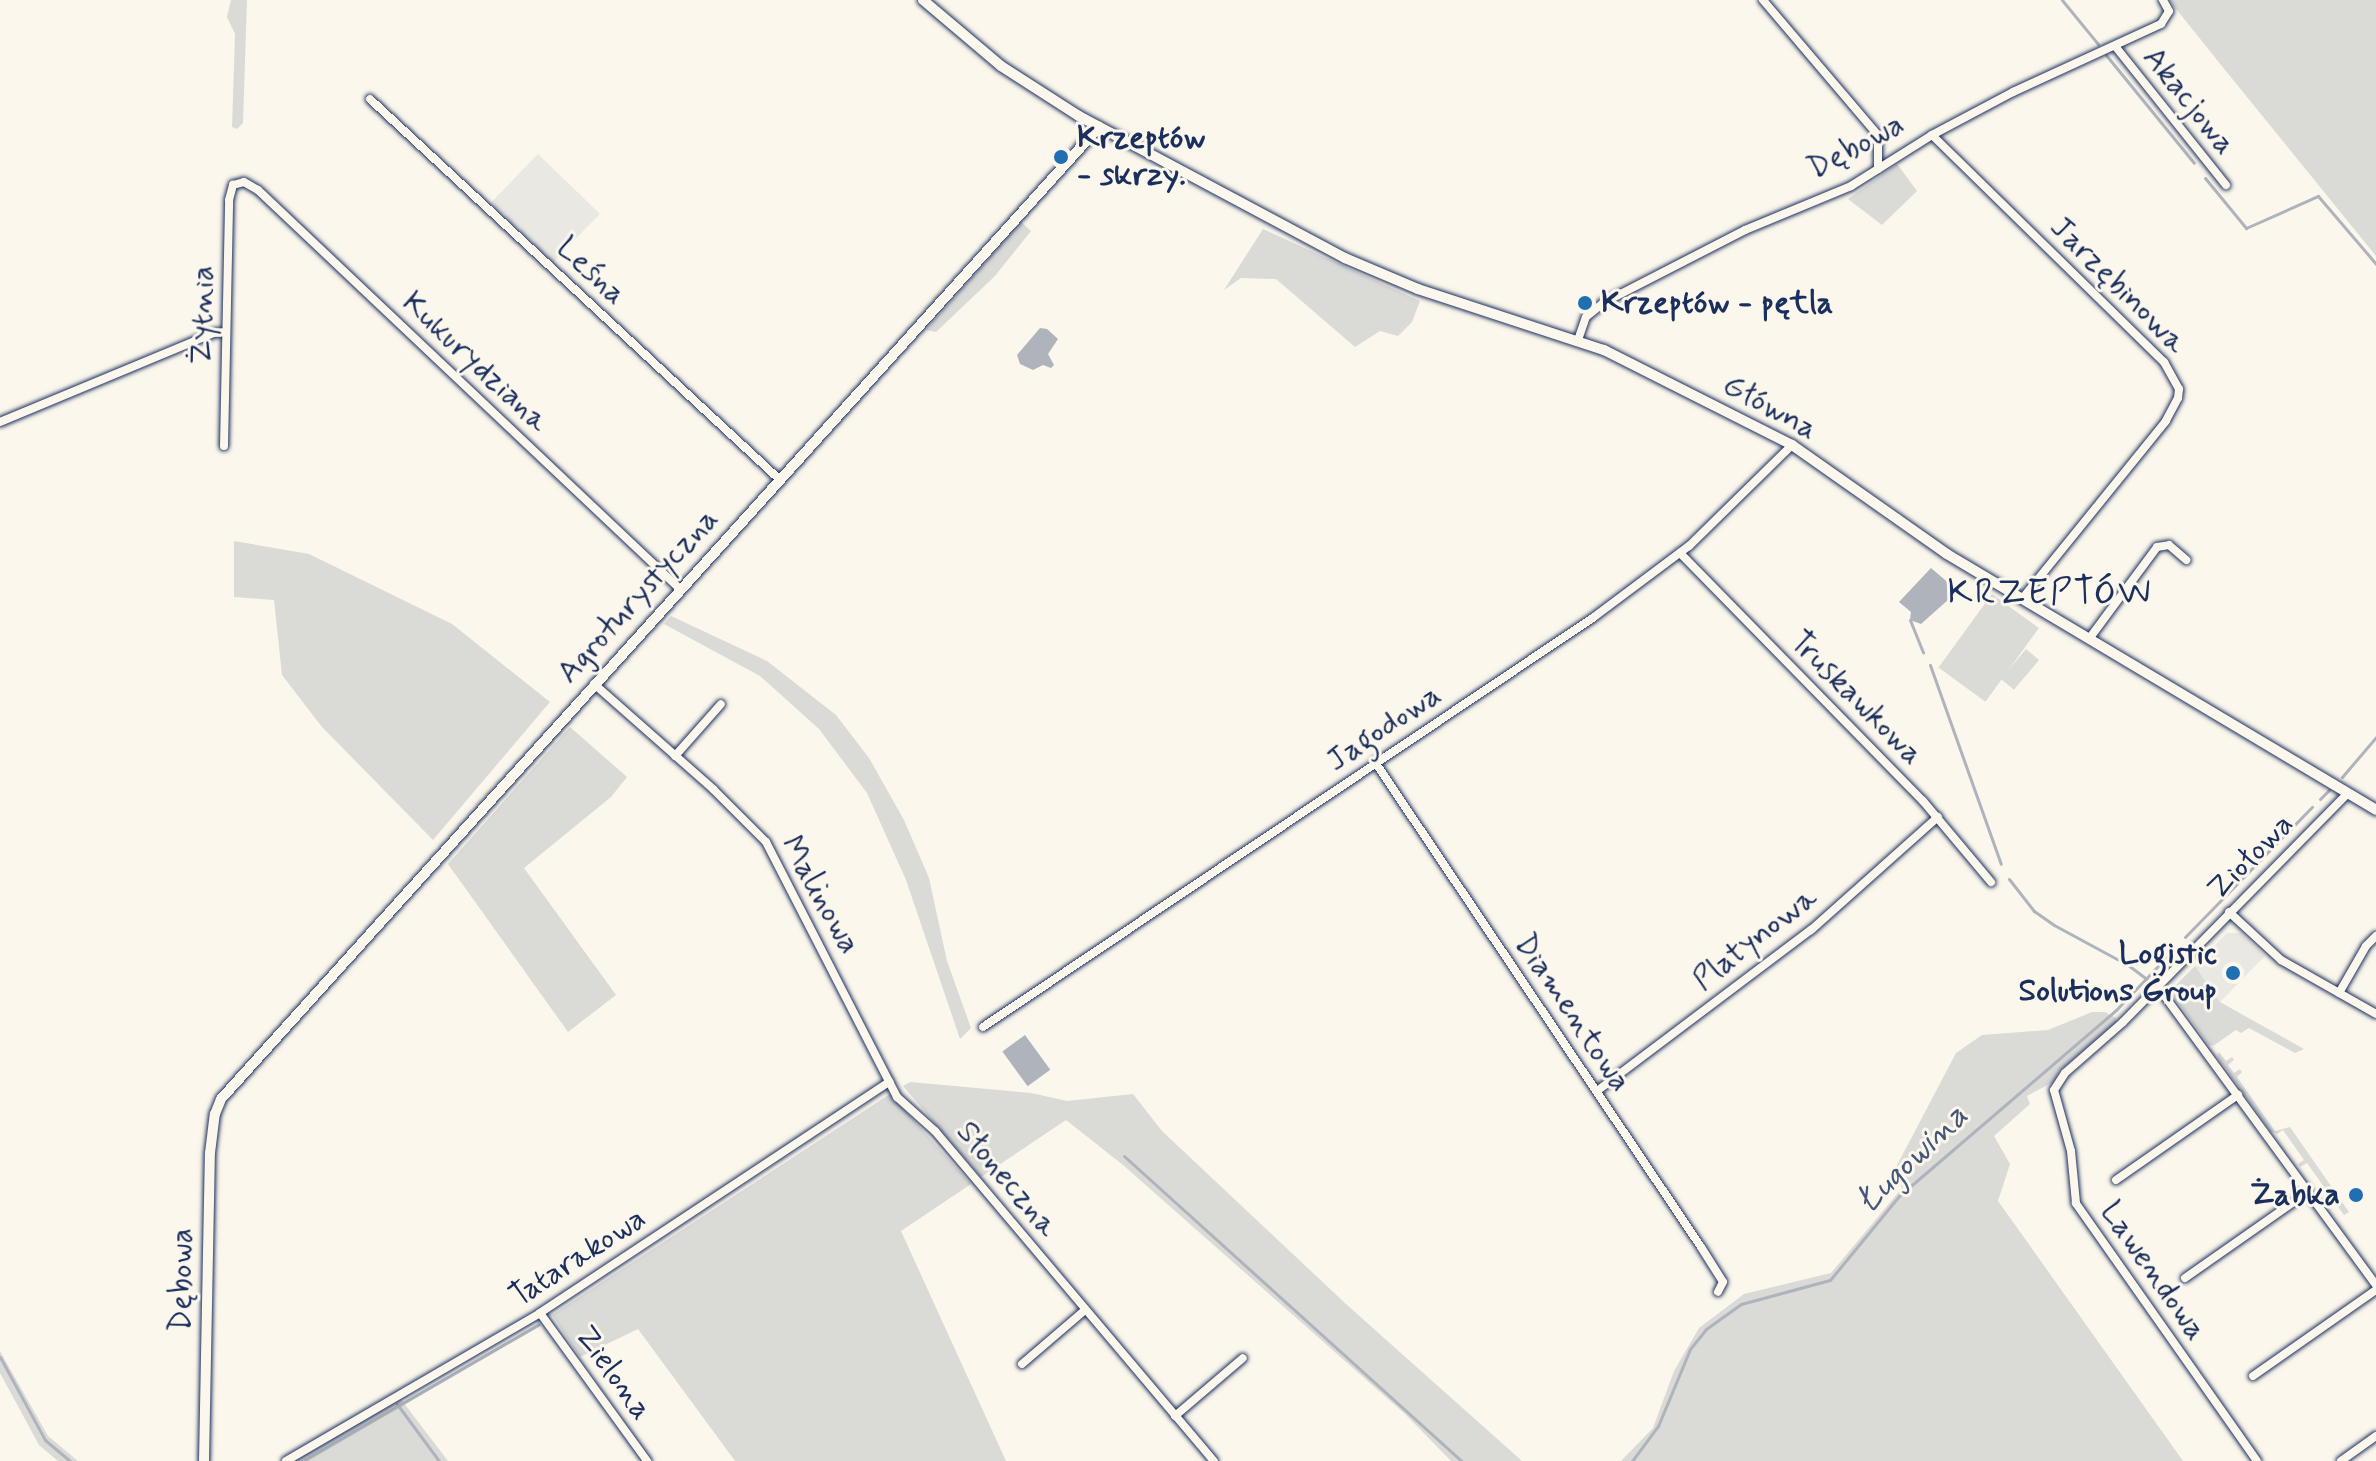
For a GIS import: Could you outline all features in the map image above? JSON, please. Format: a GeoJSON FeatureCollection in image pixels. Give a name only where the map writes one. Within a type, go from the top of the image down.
{"type":"FeatureCollection","features":[{"type":"Feature","properties":{"kind":"street","name":"Główna"},"geometry":{"type":"LineString","coordinates":[[923,0],[1001,66],[1099,127],[1387,277],[1578,340],[1792,445],[1916,535],[2376,810]]}},
{"type":"Feature","properties":{"kind":"street"},"geometry":{"type":"LineString","coordinates":[[1763,0],[1878,135],[1878,169]]}},
{"type":"Feature","properties":{"kind":"street","name":"Dębowa"},"geometry":{"type":"LineString","coordinates":[[1578,340],[1586,317],[1603,303],[1745,230],[1851,186],[1932,135],[2062,67],[2161,24],[2169,11],[2163,0]]}},
{"type":"Feature","properties":{"kind":"street","name":"Akacjowa"},"geometry":{"type":"LineString","coordinates":[[2115,46],[2226,185]]}},
{"type":"Feature","properties":{"kind":"street","name":"Leśna"},"geometry":{"type":"LineString","coordinates":[[370,99],[779,479]]}},
{"type":"Feature","properties":{"kind":"street","name":"Agroturystyczna"},"geometry":{"type":"LineString","coordinates":[[220,1101],[239,1075],[1099,127]]}},
{"type":"Feature","properties":{"kind":"street","name":"Jarzębinowa"},"geometry":{"type":"LineString","coordinates":[[1932,135],[2164,362],[2179,389],[2178,398],[2166,421],[2022,599]]}},
{"type":"Feature","properties":{"kind":"street","name":"Kukurydziana"},"geometry":{"type":"LineString","coordinates":[[233,185],[244,182],[258,190],[680,589]]}},
{"type":"Feature","properties":{"kind":"street","name":"Żytnia"},"geometry":{"type":"LineString","coordinates":[[224,446],[229,200],[233,185]]}},
{"type":"Feature","properties":{"kind":"street"},"geometry":{"type":"LineString","coordinates":[[0,422],[214,333],[226,332]]}},
{"type":"Feature","properties":{"kind":"street","name":"Jagodowa"},"geometry":{"type":"LineString","coordinates":[[983,1027],[1594,617],[1680,553],[1792,445]]}},
{"type":"Feature","properties":{"kind":"street"},"geometry":{"type":"LineString","coordinates":[[2089,639],[2157,547],[2169,545],[2186,560]]}},
{"type":"Feature","properties":{"kind":"street","name":"Truskawkowa"},"geometry":{"type":"LineString","coordinates":[[1680,553],[1938,817],[1967,858],[1991,882]]}},
{"type":"Feature","properties":{"kind":"street","name":"Malinowa"},"geometry":{"type":"LineString","coordinates":[[594,684],[746,820],[774,853],[889,1082]]}},
{"type":"Feature","properties":{"kind":"street"},"geometry":{"type":"LineString","coordinates":[[675,756],[721,704]]}},
{"type":"Feature","properties":{"kind":"street","name":"Diamentowa"},"geometry":{"type":"LineString","coordinates":[[1375,762],[1723,1282],[1718,1292]]}},
{"type":"Feature","properties":{"kind":"street","name":"Ziołowa"},"geometry":{"type":"LineString","coordinates":[[2054,1090],[2065,1073],[2158,987],[2347,794]]}},
{"type":"Feature","properties":{"kind":"street","name":"Platynowa"},"geometry":{"type":"LineString","coordinates":[[1597,1091],[1811,930],[1938,817]]}},
{"type":"Feature","properties":{"kind":"street"},"geometry":{"type":"LineString","coordinates":[[2229,912],[2281,960],[2376,1014]]}},
{"type":"Feature","properties":{"kind":"street"},"geometry":{"type":"LineString","coordinates":[[2339,993],[2366,946],[2376,936]]}},
{"type":"Feature","properties":{"kind":"street"},"geometry":{"type":"LineString","coordinates":[[2158,987],[2376,1287],[2253,1376]]}},
{"type":"Feature","properties":{"kind":"street","name":"Słoneczna"},"geometry":{"type":"LineString","coordinates":[[889,1082],[897,1097],[935,1131],[1214,1461]]}},
{"type":"Feature","properties":{"kind":"street","name":"Tatarakowa"},"geometry":{"type":"LineString","coordinates":[[286,1461],[540,1313],[889,1082]]}},
{"type":"Feature","properties":{"kind":"street","name":"Lawendowa"},"geometry":{"type":"LineString","coordinates":[[2054,1090],[2071,1151],[2076,1203],[2257,1461]]}},
{"type":"Feature","properties":{"kind":"street"},"geometry":{"type":"LineString","coordinates":[[2116,1180],[2238,1095]]}},
{"type":"Feature","properties":{"kind":"street","name":"Dębowa"},"geometry":{"type":"LineString","coordinates":[[204,1461],[210,1153],[220,1101]]}},
{"type":"Feature","properties":{"kind":"street"},"geometry":{"type":"LineString","coordinates":[[2185,1278],[2308,1192]]}},
{"type":"Feature","properties":{"kind":"street"},"geometry":{"type":"LineString","coordinates":[[1022,1364],[1085,1310]]}},
{"type":"Feature","properties":{"kind":"street","name":"Zielona"},"geometry":{"type":"LineString","coordinates":[[540,1313],[647,1461]]}},
{"type":"Feature","properties":{"kind":"street"},"geometry":{"type":"LineString","coordinates":[[1175,1416],[1243,1358]]}},
{"type":"Feature","properties":{"kind":"street"},"geometry":{"type":"LineString","coordinates":[[2341,1461],[2376,1436]]}},
{"type":"Feature","properties":{"kind":"shaded area"},"geometry":{"type":"Polygon","coordinates":[[[231,0],[247,0],[243,123],[237,129],[232,127],[235,34],[227,17],[231,0]]]}},
{"type":"Feature","properties":{"kind":"shaded area"},"geometry":{"type":"Polygon","coordinates":[[[2169,0],[2376,0],[2376,256],[2221,65],[2169,0]]]}},
{"type":"Feature","properties":{"kind":"shaded area"},"geometry":{"type":"Polygon","coordinates":[[[538,154],[600,214],[553,262],[491,202],[538,154]]]}},
{"type":"Feature","properties":{"kind":"shaded area"},"geometry":{"type":"Polygon","coordinates":[[[1897,164],[1917,191],[1882,225],[1848,199],[1897,164]]]}},
{"type":"Feature","properties":{"kind":"shaded area"},"geometry":{"type":"Polygon","coordinates":[[[1021,222],[1031,231],[995,276],[936,332],[926,330],[1021,222]]]}},
{"type":"Feature","properties":{"kind":"shaded area"},"geometry":{"type":"Polygon","coordinates":[[[1263,229],[1420,301],[1412,322],[1398,336],[1380,331],[1355,347],[1276,279],[1241,278],[1224,290],[1263,229]]]}},
{"type":"Feature","properties":{"kind":"shaded area"},"geometry":{"type":"Polygon","coordinates":[[[1040,328],[1047,329],[1058,339],[1048,354],[1054,365],[1051,368],[1043,365],[1033,370],[1020,364],[1017,355],[1040,328]]]}},
{"type":"Feature","properties":{"kind":"shaded area"},"geometry":{"type":"Polygon","coordinates":[[[234,541],[309,554],[452,624],[550,702],[433,840],[322,727],[282,675],[274,600],[234,597],[234,541]]]}},
{"type":"Feature","properties":{"kind":"shaded area"},"geometry":{"type":"Polygon","coordinates":[[[1931,568],[1958,591],[1921,624],[1910,620],[1911,612],[1899,602],[1931,568]]]}},
{"type":"Feature","properties":{"kind":"shaded area"},"geometry":{"type":"Polygon","coordinates":[[[1992,594],[2039,628],[1985,702],[1939,668],[1992,594]]]}},
{"type":"Feature","properties":{"kind":"shaded area"},"geometry":{"type":"Polygon","coordinates":[[[671,616],[767,661],[836,715],[869,758],[904,820],[929,878],[947,961],[971,1028],[960,1039],[906,880],[867,793],[819,729],[760,676],[664,624],[671,616]]]}},
{"type":"Feature","properties":{"kind":"shaded area"},"geometry":{"type":"Polygon","coordinates":[[[2026,649],[2039,660],[2014,690],[2001,679],[2026,649]]]}},
{"type":"Feature","properties":{"kind":"shaded area"},"geometry":{"type":"Polygon","coordinates":[[[570,727],[627,777],[611,797],[524,868],[616,995],[568,1032],[448,864],[570,727]]]}},
{"type":"Feature","properties":{"kind":"shaded area"},"geometry":{"type":"Polygon","coordinates":[[[2227,933],[2241,933],[2265,956],[2220,1002],[2195,966],[2227,933]]]}},
{"type":"Feature","properties":{"kind":"shaded area"},"geometry":{"type":"Polygon","coordinates":[[[2195,966],[2220,1002],[2304,1049],[2295,1053],[2249,1028],[2241,1033],[2236,1030],[2213,1046],[2209,1045],[2170,991],[2195,966]]]}},
{"type":"Feature","properties":{"kind":"shaded area"},"geometry":{"type":"Polygon","coordinates":[[[2092,1012],[2105,1012],[2116,1018],[2116,1023],[2059,1071],[2055,1081],[2027,1096],[2030,1104],[1994,1136],[2010,1164],[1998,1201],[2183,1461],[1621,1461],[1653,1428],[1674,1371],[1699,1328],[1744,1294],[1831,1273],[1902,1188],[1894,1171],[1956,1053],[1982,1035],[2048,1030],[2092,1012]]]}},
{"type":"Feature","properties":{"kind":"shaded area"},"geometry":{"type":"Polygon","coordinates":[[[1025,1035],[1050,1070],[1028,1086],[1002,1051],[1025,1035]]]}},
{"type":"Feature","properties":{"kind":"shaded area"},"geometry":{"type":"Polygon","coordinates":[[[2219,1052],[2226,1061],[2232,1057],[2234,1060],[2228,1065],[2234,1073],[2240,1069],[2242,1072],[2237,1077],[2275,1131],[2290,1127],[2349,1212],[2344,1215],[2307,1163],[2300,1167],[2298,1164],[2304,1160],[2283,1130],[2277,1134],[2271,1132],[2217,1056],[2219,1052]]]}},
{"type":"Feature","properties":{"kind":"shaded area"},"geometry":{"type":"Polygon","coordinates":[[[910,1082],[1031,1093],[1067,1101],[1133,1094],[1162,1131],[1346,1304],[1522,1461],[1451,1461],[1405,1414],[1123,1165],[1066,1120],[981,1177],[903,1086],[910,1082]]]}},
{"type":"Feature","properties":{"kind":"shaded area"},"geometry":{"type":"Polygon","coordinates":[[[890,1094],[971,1184],[901,1231],[1006,1461],[735,1461],[638,1329],[580,1357],[552,1315],[890,1094]]]}},
{"type":"Feature","properties":{"kind":"shaded area"},"geometry":{"type":"Polygon","coordinates":[[[0,1351],[48,1436],[78,1461],[58,1461],[39,1445],[0,1373],[0,1351]]]}},
{"type":"Feature","properties":{"kind":"shaded area"},"geometry":{"type":"Polygon","coordinates":[[[400,1398],[448,1461],[291,1461],[400,1398]]]}},
{"type":"Feature","properties":{"kind":"waterway"},"geometry":{"type":"LineString","coordinates":[[2062,0],[2098,44]]}},
{"type":"Feature","properties":{"kind":"waterway"},"geometry":{"type":"LineString","coordinates":[[2106,55],[2194,163]]}},
{"type":"Feature","properties":{"kind":"waterway"},"geometry":{"type":"LineString","coordinates":[[2205,178],[2246,228],[2318,196],[2376,264]]}},
{"type":"Feature","properties":{"kind":"waterway"},"geometry":{"type":"LineString","coordinates":[[1910,620],[1923,652]]}},
{"type":"Feature","properties":{"kind":"waterway"},"geometry":{"type":"LineString","coordinates":[[1930,665],[2001,864]]}},
{"type":"Feature","properties":{"kind":"waterway","name":"Ługowina"},"geometry":{"type":"LineString","coordinates":[[2342,777],[2376,737]]}},
{"type":"Feature","properties":{"kind":"waterway","name":"Ługowina"},"geometry":{"type":"LineString","coordinates":[[2320,799],[2329,790]]}},
{"type":"Feature","properties":{"kind":"waterway","name":"Ługowina"},"geometry":{"type":"LineString","coordinates":[[2185,937],[2312,807]]}},
{"type":"Feature","properties":{"kind":"waterway"},"geometry":{"type":"LineString","coordinates":[[2009,879],[2034,911],[2117,959]]}},
{"type":"Feature","properties":{"kind":"waterway","name":"Ługowina"},"geometry":{"type":"LineString","coordinates":[[1632,1461],[1658,1426],[1690,1349],[1706,1329],[1741,1304],[1830,1280],[1899,1196],[2116,1010],[2174,949]]}},
{"type":"Feature","properties":{"kind":"waterway"},"geometry":{"type":"LineString","coordinates":[[2128,965],[2148,980]]}},
{"type":"Feature","properties":{"kind":"waterway"},"geometry":{"type":"LineString","coordinates":[[1124,1156],[1462,1461]]}},
{"type":"Feature","properties":{"kind":"waterway"},"geometry":{"type":"LineString","coordinates":[[303,1461],[538,1325]]}},
{"type":"Feature","properties":{"kind":"waterway","name":"Ługowina"},"geometry":{"type":"LineString","coordinates":[[0,1357],[45,1440],[70,1461]]}},
{"type":"Feature","properties":{"kind":"waterway","name":"Ługowina"},"geometry":{"type":"LineString","coordinates":[[397,1404],[439,1461]]}},
{"type":"Feature","properties":{"kind":"place","name":"Krzeptów - skrzy."},"geometry":{"type":"Point","coordinates":[1061,157]}},
{"type":"Feature","properties":{"kind":"place","name":"Krzeptów - pętla"},"geometry":{"type":"Point","coordinates":[1585,303]}},
{"type":"Feature","properties":{"kind":"place","name":"Logistic Solutions Group"},"geometry":{"type":"Point","coordinates":[2233,973]}},
{"type":"Feature","properties":{"kind":"place","name":"Żabka"},"geometry":{"type":"Point","coordinates":[2356,1195]}},
{"type":"Feature","properties":{"kind":"district","name":"KRZEPTÓW"},"geometry":{"type":"Point","coordinates":[2050,594]}}]}
